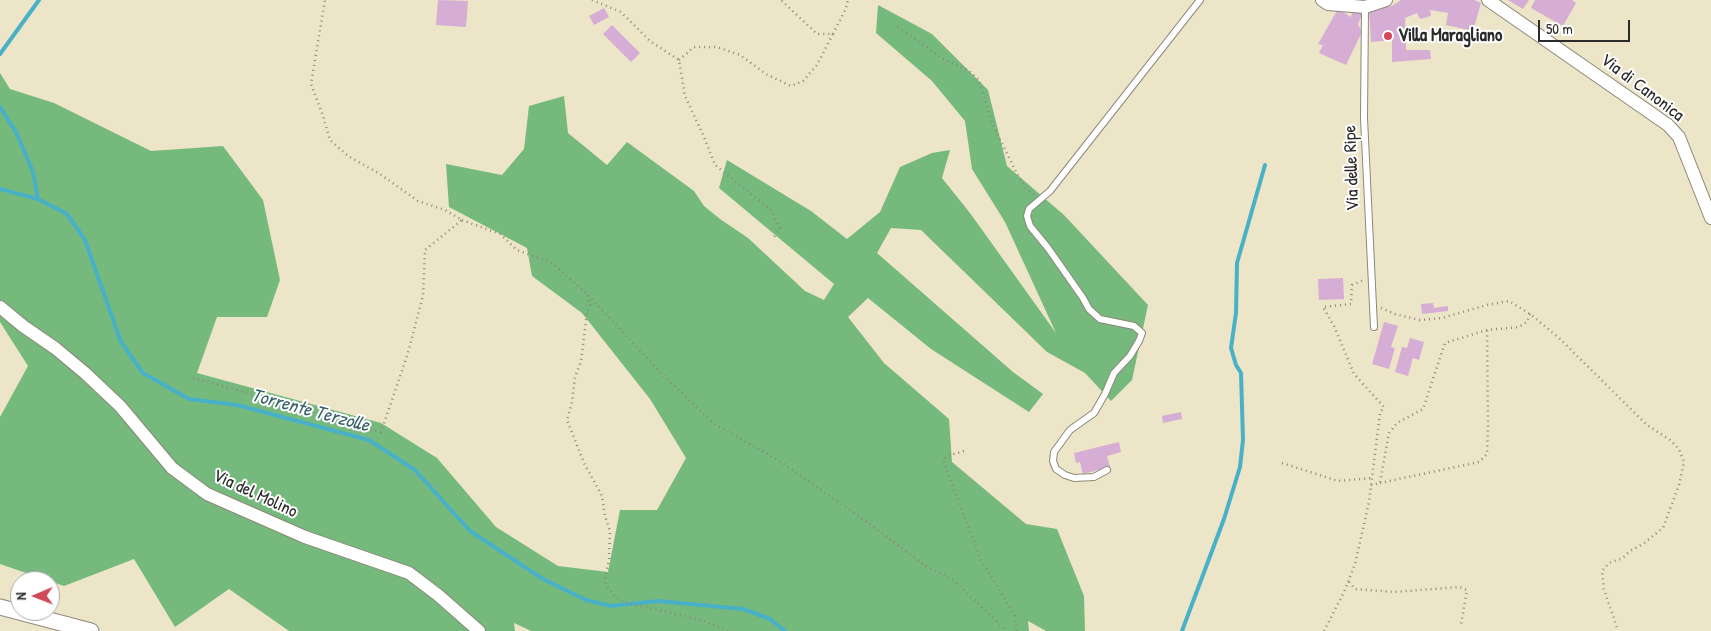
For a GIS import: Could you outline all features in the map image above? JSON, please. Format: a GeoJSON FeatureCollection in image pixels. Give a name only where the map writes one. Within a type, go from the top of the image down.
{"type":"FeatureCollection","features":[{"type":"Feature","properties":{"kind":"street"},"geometry":{"type":"LineString","coordinates":[[1322,0],[1328,4],[1365,7],[1386,0]]}},
{"type":"Feature","properties":{"kind":"street","name":"Via di Canonica"},"geometry":{"type":"LineString","coordinates":[[1488,0],[1668,125],[1679,137],[1711,218]]}},
{"type":"Feature","properties":{"kind":"street","name":"Via del Molino"},"geometry":{"type":"LineString","coordinates":[[0,307],[85,372],[120,406],[172,468],[207,494],[305,537],[409,573],[438,595],[479,631]]}},
{"type":"Feature","properties":{"kind":"street"},"geometry":{"type":"LineString","coordinates":[[0,607],[91,631]]}},
{"type":"Feature","properties":{"kind":"lane"},"geometry":{"type":"LineString","coordinates":[[1107,470],[1094,477],[1074,478],[1065,475],[1056,469],[1053,462],[1054,452],[1070,430],[1094,413],[1114,373],[1130,356],[1142,333],[1134,326],[1100,319],[1089,309],[1084,298],[1030,226],[1027,216],[1029,209],[1050,191],[1200,0]]}},
{"type":"Feature","properties":{"kind":"lane","name":"Via delle Ripe"},"geometry":{"type":"LineString","coordinates":[[1365,7],[1364,118],[1374,327]]}},
{"type":"Feature","properties":{"kind":"path"},"geometry":{"type":"LineString","coordinates":[[325,0],[311,84],[330,140],[348,156],[380,174],[418,202],[445,210],[462,220],[500,234],[517,250],[552,263],[587,294],[664,376],[713,423],[781,462],[863,518],[927,567],[951,578],[1007,631]]}},
{"type":"Feature","properties":{"kind":"path"},"geometry":{"type":"LineString","coordinates":[[592,0],[621,12],[650,41],[679,60],[685,96],[715,165],[770,209],[780,228],[774,237]]}},
{"type":"Feature","properties":{"kind":"path"},"geometry":{"type":"LineString","coordinates":[[781,0],[817,34],[832,34]]}},
{"type":"Feature","properties":{"kind":"path"},"geometry":{"type":"LineString","coordinates":[[679,60],[694,47],[717,47],[740,55],[766,74],[791,86],[803,81],[817,65],[846,8],[848,0]]}},
{"type":"Feature","properties":{"kind":"path"},"geometry":{"type":"LineString","coordinates":[[898,27],[943,59],[968,70],[978,80],[992,123],[1014,168],[1026,189],[1040,198]]}},
{"type":"Feature","properties":{"kind":"path"},"geometry":{"type":"LineString","coordinates":[[193,378],[297,406],[343,422],[381,432],[407,356],[423,296],[425,250],[462,220]]}},
{"type":"Feature","properties":{"kind":"path"},"geometry":{"type":"LineString","coordinates":[[1324,631],[1356,564],[1371,485],[1380,413],[1384,407],[1354,374],[1334,326],[1323,307],[1350,304],[1352,285],[1371,276]]}},
{"type":"Feature","properties":{"kind":"path"},"geometry":{"type":"LineString","coordinates":[[587,294],[590,305],[587,312],[581,361],[575,376],[572,402],[566,420],[584,463],[602,496],[605,516],[610,531],[609,560],[605,580],[607,587],[615,596],[627,603],[697,619],[729,631]]}},
{"type":"Feature","properties":{"kind":"path"},"geometry":{"type":"LineString","coordinates":[[1373,305],[1394,314],[1420,320],[1442,318],[1487,305],[1509,301],[1530,314],[1559,338],[1647,425],[1670,440],[1679,450],[1684,462],[1679,485],[1663,528],[1623,558],[1609,563],[1602,571],[1604,589],[1618,631]]}},
{"type":"Feature","properties":{"kind":"path"},"geometry":{"type":"LineString","coordinates":[[1380,483],[1389,433],[1397,422],[1423,409],[1445,343],[1487,330],[1519,327],[1527,322],[1530,314]]}},
{"type":"Feature","properties":{"kind":"path"},"geometry":{"type":"LineString","coordinates":[[1371,485],[1479,462],[1487,454],[1487,330]]}},
{"type":"Feature","properties":{"kind":"path"},"geometry":{"type":"LineString","coordinates":[[964,451],[947,456],[943,460],[980,558],[1015,616],[1017,631]]}},
{"type":"Feature","properties":{"kind":"path"},"geometry":{"type":"LineString","coordinates":[[1282,462],[1338,481],[1372,478]]}},
{"type":"Feature","properties":{"kind":"path"},"geometry":{"type":"LineString","coordinates":[[1348,581],[1355,588],[1394,592],[1459,587],[1467,590],[1461,624]]}},
{"type":"Feature","properties":{"kind":"green space"},"geometry":{"type":"Polygon","coordinates":[[[878,5],[932,34],[988,90],[1007,166],[1064,215],[1148,305],[1132,380],[1111,401],[1085,373],[1047,352],[921,230],[891,228],[877,253],[1013,372],[1043,394],[1029,412],[931,349],[868,298],[848,317],[884,363],[949,419],[952,462],[1026,524],[1057,529],[1084,596],[1085,631],[1046,631],[1028,621],[1029,631],[531,631],[514,623],[515,631],[289,631],[229,589],[175,627],[134,559],[64,586],[60,585],[60,571],[20,571],[0,564],[0,417],[28,366],[0,322],[0,73],[10,89],[54,103],[151,151],[223,146],[263,200],[280,280],[267,317],[217,317],[197,373],[381,423],[437,458],[496,527],[558,566],[608,572],[620,510],[657,510],[686,458],[650,399],[582,313],[532,276],[527,248],[449,207],[446,164],[502,175],[524,149],[529,106],[564,96],[568,133],[607,165],[627,142],[694,191],[704,206],[748,238],[805,291],[824,300],[834,284],[719,188],[727,160],[811,211],[847,239],[880,212],[900,167],[932,153],[950,150],[942,178],[970,213],[1056,333],[1005,222],[972,169],[965,121],[932,81],[876,33],[878,5]]]}},
{"type":"Feature","properties":{"kind":"building"},"geometry":{"type":"Polygon","coordinates":[[[438,0],[468,1],[466,27],[436,25],[438,0]]]}},
{"type":"Feature","properties":{"kind":"building","name":"Villa Maragliano"},"geometry":{"type":"Polygon","coordinates":[[[1401,0],[1474,0],[1481,3],[1473,31],[1446,25],[1448,13],[1430,10],[1431,16],[1420,19],[1417,13],[1405,18],[1406,50],[1430,50],[1431,59],[1392,62],[1392,40],[1371,42],[1369,9],[1392,6],[1401,0]]]}},
{"type":"Feature","properties":{"kind":"building"},"geometry":{"type":"Polygon","coordinates":[[[1508,0],[1529,0],[1523,9],[1508,0]]]}},
{"type":"Feature","properties":{"kind":"building"},"geometry":{"type":"Polygon","coordinates":[[[1535,0],[1572,0],[1576,3],[1563,26],[1531,8],[1535,0]]]}},
{"type":"Feature","properties":{"kind":"building"},"geometry":{"type":"Polygon","coordinates":[[[604,8],[609,17],[594,25],[589,16],[604,8]]]}},
{"type":"Feature","properties":{"kind":"building"},"geometry":{"type":"Polygon","coordinates":[[[1338,9],[1351,17],[1352,13],[1363,12],[1358,24],[1362,32],[1346,65],[1319,53],[1323,45],[1318,44],[1338,9]]]}},
{"type":"Feature","properties":{"kind":"building"},"geometry":{"type":"Polygon","coordinates":[[[612,25],[640,53],[631,62],[603,34],[612,25]]]}},
{"type":"Feature","properties":{"kind":"building"},"geometry":{"type":"Polygon","coordinates":[[[1343,278],[1344,299],[1319,300],[1318,279],[1343,278]]]}},
{"type":"Feature","properties":{"kind":"building"},"geometry":{"type":"Polygon","coordinates":[[[1433,303],[1434,308],[1448,306],[1448,311],[1422,314],[1421,304],[1433,303]]]}},
{"type":"Feature","properties":{"kind":"building"},"geometry":{"type":"Polygon","coordinates":[[[1384,322],[1398,326],[1391,347],[1395,348],[1389,369],[1372,364],[1384,322]]]}},
{"type":"Feature","properties":{"kind":"building"},"geometry":{"type":"Polygon","coordinates":[[[1410,338],[1424,342],[1419,360],[1413,358],[1408,376],[1395,372],[1402,347],[1407,348],[1410,338]]]}},
{"type":"Feature","properties":{"kind":"building"},"geometry":{"type":"Polygon","coordinates":[[[1181,412],[1182,419],[1163,423],[1162,416],[1181,412]]]}},
{"type":"Feature","properties":{"kind":"building"},"geometry":{"type":"Polygon","coordinates":[[[1119,442],[1121,452],[1107,456],[1110,467],[1083,474],[1080,462],[1076,463],[1074,453],[1119,442]]]}},
{"type":"Feature","properties":{"kind":"waterway"},"geometry":{"type":"LineString","coordinates":[[0,54],[39,0]]}},
{"type":"Feature","properties":{"kind":"waterway"},"geometry":{"type":"LineString","coordinates":[[0,107],[16,132],[33,172],[38,199]]}},
{"type":"Feature","properties":{"kind":"waterway"},"geometry":{"type":"LineString","coordinates":[[1182,631],[1224,519],[1240,467],[1243,440],[1241,373],[1236,365],[1231,348],[1236,313],[1237,263],[1265,165]]}},
{"type":"Feature","properties":{"kind":"waterway","name":"Torrente Terzolle"},"geometry":{"type":"LineString","coordinates":[[0,189],[38,199],[67,214],[85,240],[121,342],[143,373],[189,399],[237,405],[369,440],[415,470],[470,531],[543,579],[586,600],[611,606],[658,601],[743,609],[770,619],[785,631]]}},
{"type":"Feature","properties":{"kind":"place","name":"Villa Maragliano"},"geometry":{"type":"Point","coordinates":[1388,36]}}]}
